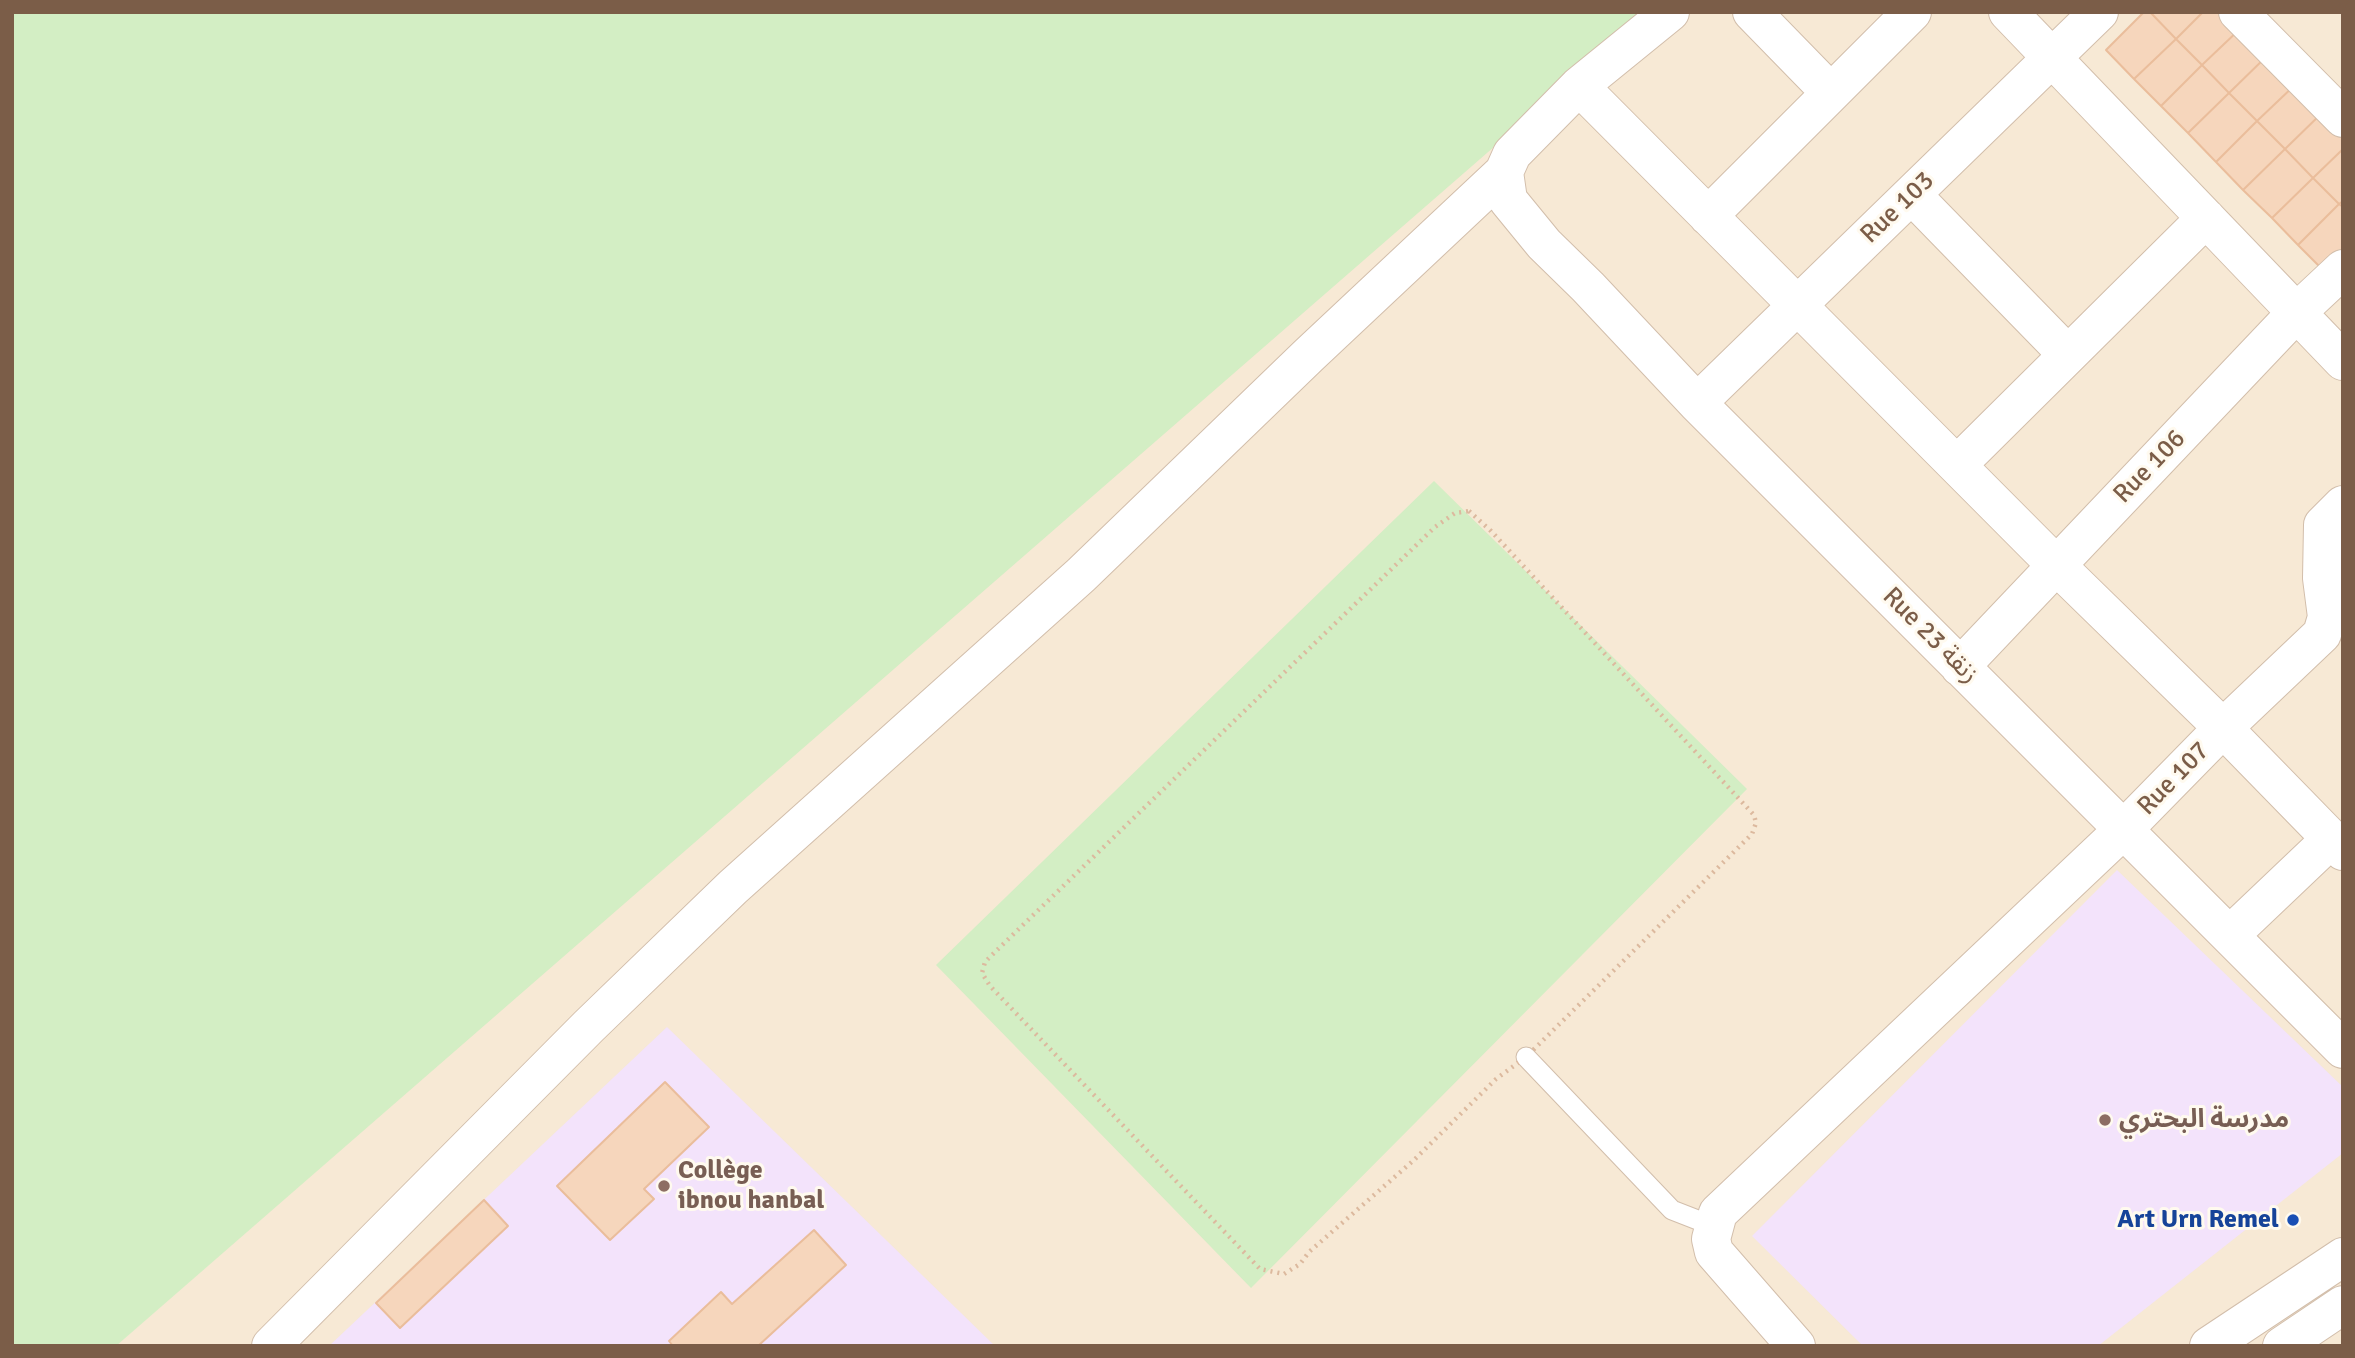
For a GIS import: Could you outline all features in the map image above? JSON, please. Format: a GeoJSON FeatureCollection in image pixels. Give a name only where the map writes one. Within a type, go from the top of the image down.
{"type":"FeatureCollection","features":[{"type":"Feature","properties":{"kind":"street"},"geometry":{"type":"LineString","coordinates":[[271,1346],[682,935],[1081,575],[1504,172],[1512,153],[1579,86],[1670,12]]}},
{"type":"Feature","properties":{"kind":"street"},"geometry":{"type":"LineString","coordinates":[[1752,12],[1831,93]]}},
{"type":"Feature","properties":{"kind":"street"},"geometry":{"type":"LineString","coordinates":[[1708,216],[1912,12]]}},
{"type":"Feature","properties":{"kind":"street"},"geometry":{"type":"LineString","coordinates":[[2008,12],[2343,361]]}},
{"type":"Feature","properties":{"kind":"street","name":"Rue 103"},"geometry":{"type":"LineString","coordinates":[[1698,403],[2099,12]]}},
{"type":"Feature","properties":{"kind":"street"},"geometry":{"type":"LineString","coordinates":[[2238,12],[2343,118]]}},
{"type":"Feature","properties":{"kind":"street"},"geometry":{"type":"LineString","coordinates":[[1579,86],[2337,845],[2230,935]]}},
{"type":"Feature","properties":{"kind":"street","name":"Rue 23 زنقة"},"geometry":{"type":"LineString","coordinates":[[1504,172],[1508,200],[1544,244],[1960,667],[2343,1049]]}},
{"type":"Feature","properties":{"kind":"street"},"geometry":{"type":"LineString","coordinates":[[1912,195],[2068,355]]}},
{"type":"Feature","properties":{"kind":"street"},"geometry":{"type":"LineString","coordinates":[[1956,465],[2206,218]]}},
{"type":"Feature","properties":{"kind":"street","name":"Rue 106"},"geometry":{"type":"LineString","coordinates":[[1960,667],[2297,312],[2343,270]]}},
{"type":"Feature","properties":{"kind":"street","name":"Rue 107"},"geometry":{"type":"LineString","coordinates":[[1713,1226],[1718,1213],[2124,829],[2223,728],[2322,634],[2327,617],[2322,578],[2323,525],[2343,505]]}},
{"type":"Feature","properties":{"kind":"street"},"geometry":{"type":"LineString","coordinates":[[1713,1226],[1711,1239],[1714,1252],[1796,1346]]}},
{"type":"Feature","properties":{"kind":"street"},"geometry":{"type":"LineString","coordinates":[[2209,1346],[2343,1257]]}},
{"type":"Feature","properties":{"kind":"street"},"geometry":{"type":"LineString","coordinates":[[2282,1346],[2343,1305]]}},
{"type":"Feature","properties":{"kind":"lane"},"geometry":{"type":"LineString","coordinates":[[1526,1058],[1672,1210],[1713,1226]]}},
{"type":"Feature","properties":{"kind":"path"},"geometry":{"type":"LineString","coordinates":[[1469,511],[1491,531],[1754,815],[1756,823],[1752,834],[1526,1058],[1496,1079],[1414,1160],[1309,1252],[1300,1264],[1284,1274],[1260,1269],[990,986],[982,973],[985,962],[996,951],[1435,527],[1455,513],[1469,511]]}},
{"type":"Feature","properties":{"kind":"shaded area"},"geometry":{"type":"Polygon","coordinates":[[[1653,12],[2343,12],[2343,1346],[115,1346],[1572,75],[1653,12]]]}},
{"type":"Feature","properties":{"kind":"shaded area","name":"مدرسة البحتري"},"geometry":{"type":"Polygon","coordinates":[[[2117,870],[2343,1087],[2343,1153],[2098,1346],[1863,1346],[1752,1236],[2117,870]]]}},
{"type":"Feature","properties":{"kind":"shaded area","name":"Collège ibnou hanbal"},"geometry":{"type":"Polygon","coordinates":[[[667,1027],[995,1346],[329,1346],[667,1027]]]}},
{"type":"Feature","properties":{"kind":"green space"},"geometry":{"type":"Polygon","coordinates":[[[12,12],[1649,12],[116,1346],[12,1346],[12,12]]]}},
{"type":"Feature","properties":{"kind":"green space"},"geometry":{"type":"Polygon","coordinates":[[[1434,481],[1747,789],[1251,1288],[936,965],[1434,481]]]}},
{"type":"Feature","properties":{"kind":"building"},"geometry":{"type":"Polygon","coordinates":[[[2144,12],[2150,12],[2176,39],[2134,79],[2106,50],[2144,12]]]}},
{"type":"Feature","properties":{"kind":"building"},"geometry":{"type":"Polygon","coordinates":[[[2150,12],[2203,12],[2176,39],[2150,12]]]}},
{"type":"Feature","properties":{"kind":"building"},"geometry":{"type":"Polygon","coordinates":[[[2203,12],[2227,12],[2242,27],[2202,65],[2176,39],[2203,12]]]}},
{"type":"Feature","properties":{"kind":"building"},"geometry":{"type":"Polygon","coordinates":[[[2242,27],[2269,54],[2229,93],[2202,65],[2242,27]]]}},
{"type":"Feature","properties":{"kind":"building"},"geometry":{"type":"Polygon","coordinates":[[[2176,39],[2202,65],[2161,106],[2134,79],[2176,39]]]}},
{"type":"Feature","properties":{"kind":"building"},"geometry":{"type":"Polygon","coordinates":[[[2269,54],[2297,83],[2257,121],[2229,93],[2269,54]]]}},
{"type":"Feature","properties":{"kind":"building"},"geometry":{"type":"Polygon","coordinates":[[[2202,65],[2229,93],[2188,133],[2161,106],[2202,65]]]}},
{"type":"Feature","properties":{"kind":"building"},"geometry":{"type":"Polygon","coordinates":[[[2297,83],[2324,111],[2285,149],[2257,121],[2297,83]]]}},
{"type":"Feature","properties":{"kind":"building"},"geometry":{"type":"Polygon","coordinates":[[[2229,93],[2257,121],[2216,162],[2188,133],[2229,93]]]}},
{"type":"Feature","properties":{"kind":"building"},"geometry":{"type":"Polygon","coordinates":[[[2324,111],[2343,130],[2343,149],[2313,178],[2285,149],[2324,111]]]}},
{"type":"Feature","properties":{"kind":"building"},"geometry":{"type":"Polygon","coordinates":[[[2257,121],[2285,149],[2243,190],[2216,162],[2257,121]]]}},
{"type":"Feature","properties":{"kind":"building"},"geometry":{"type":"Polygon","coordinates":[[[2285,149],[2313,178],[2272,218],[2243,190],[2285,149]]]}},
{"type":"Feature","properties":{"kind":"building"},"geometry":{"type":"Polygon","coordinates":[[[2343,149],[2343,201],[2339,204],[2313,178],[2343,149]]]}},
{"type":"Feature","properties":{"kind":"building"},"geometry":{"type":"Polygon","coordinates":[[[2313,178],[2339,204],[2298,245],[2272,218],[2313,178]]]}},
{"type":"Feature","properties":{"kind":"building"},"geometry":{"type":"Polygon","coordinates":[[[2339,204],[2343,207],[2343,266],[2331,278],[2298,245],[2339,204]]]}},
{"type":"Feature","properties":{"kind":"building"},"geometry":{"type":"Polygon","coordinates":[[[665,1082],[709,1127],[644,1189],[654,1199],[610,1240],[557,1186],[665,1082]]]}},
{"type":"Feature","properties":{"kind":"building"},"geometry":{"type":"Polygon","coordinates":[[[484,1200],[508,1226],[400,1328],[376,1303],[484,1200]]]}},
{"type":"Feature","properties":{"kind":"building"},"geometry":{"type":"Polygon","coordinates":[[[814,1230],[846,1265],[758,1346],[673,1346],[669,1341],[721,1292],[732,1304],[814,1230]]]}},
{"type":"Feature","properties":{"kind":"place","name":"مدرسة البحتري"},"geometry":{"type":"Point","coordinates":[2105,1120]}},
{"type":"Feature","properties":{"kind":"place","name":"Collège ibnou hanbal"},"geometry":{"type":"Point","coordinates":[664,1186]}},
{"type":"Feature","properties":{"kind":"place","name":"Art Urn Remel"},"geometry":{"type":"Point","coordinates":[2293,1220]}}]}
